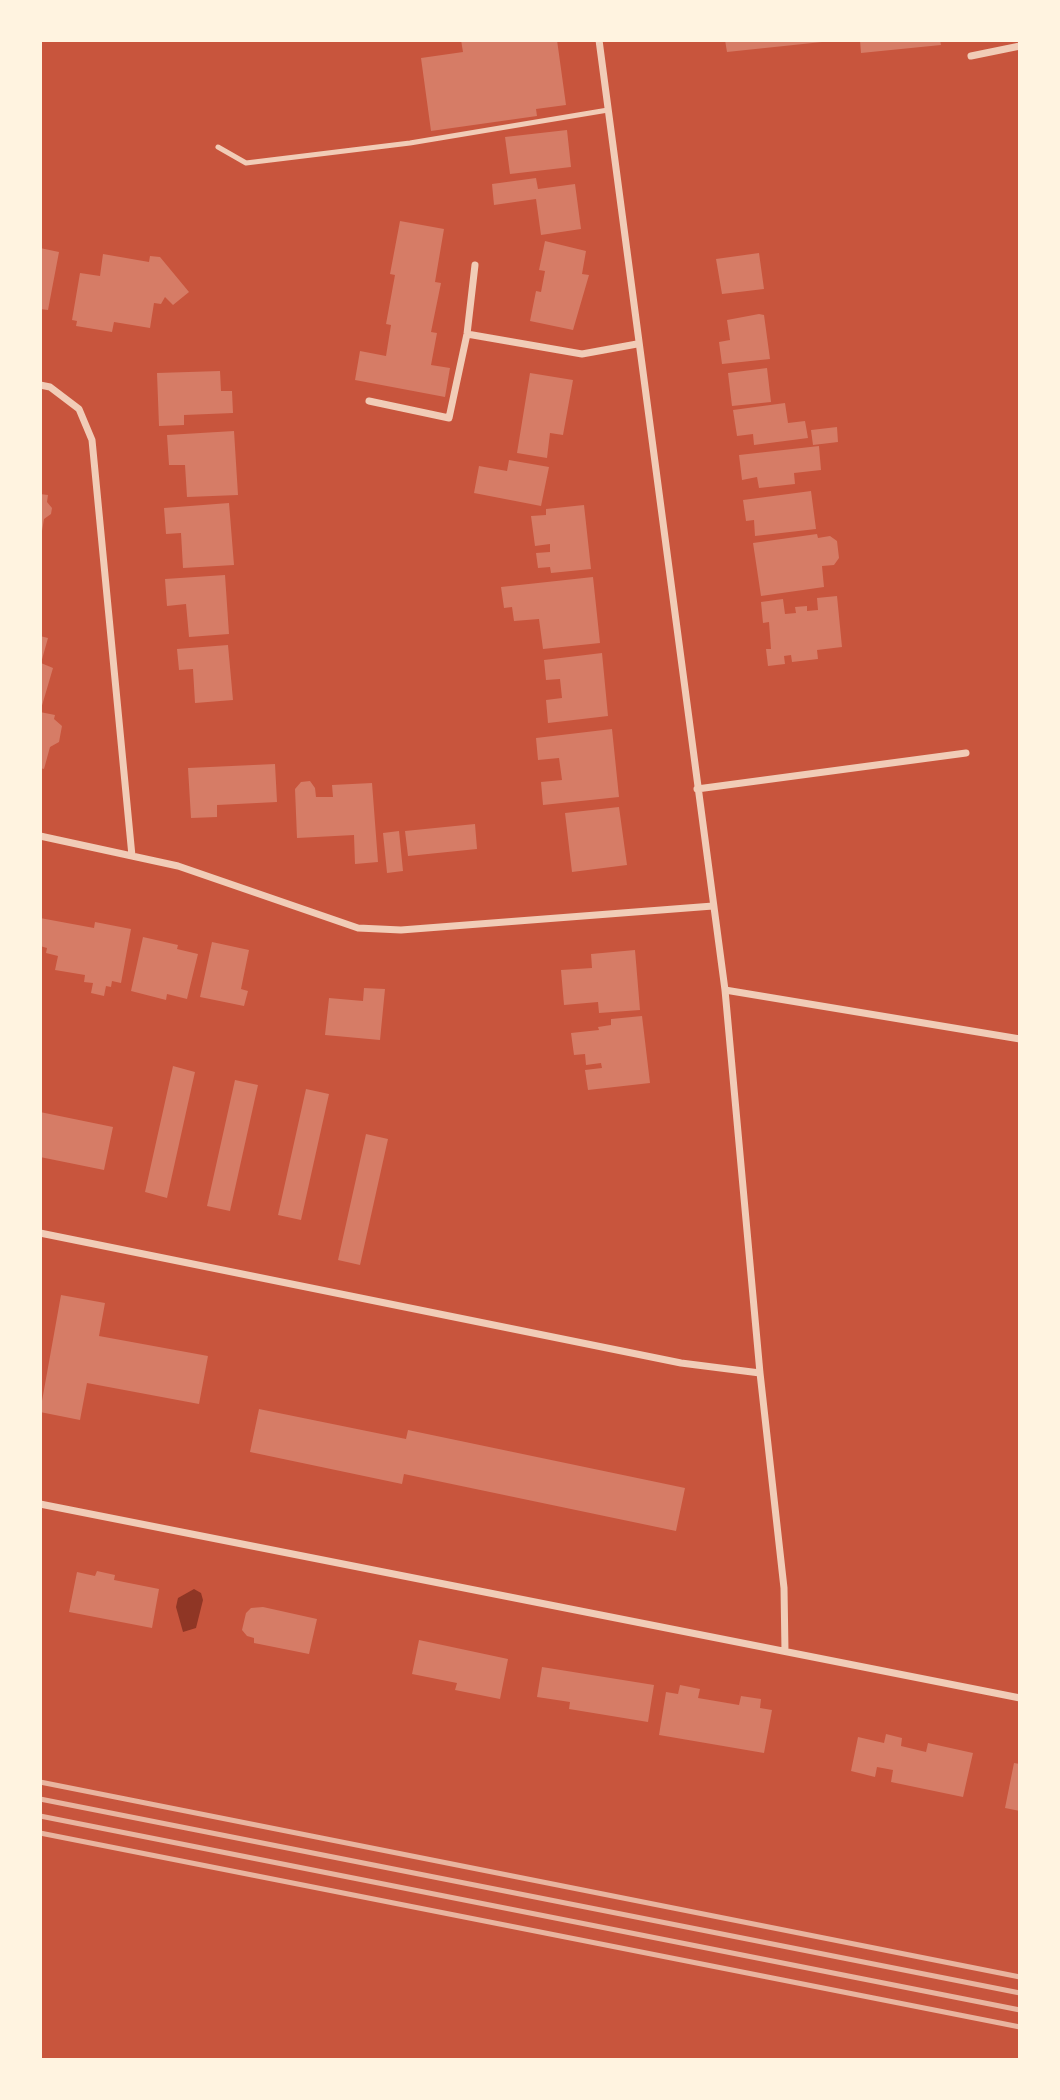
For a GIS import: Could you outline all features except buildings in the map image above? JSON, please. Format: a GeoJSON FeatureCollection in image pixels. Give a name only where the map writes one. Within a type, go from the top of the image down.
{"type":"FeatureCollection","features":[{"type":"Feature","properties":{"kind":"street"},"geometry":{"type":"LineString","coordinates":[[599,40],[637,344],[725,989],[760,1373],[784,1588],[785,1651]]}},
{"type":"Feature","properties":{"kind":"street"},"geometry":{"type":"LineString","coordinates":[[971,57],[1020,47]]}},
{"type":"Feature","properties":{"kind":"street"},"geometry":{"type":"LineString","coordinates":[[369,401],[449,418],[467,334],[475,265]]}},
{"type":"Feature","properties":{"kind":"street"},"geometry":{"type":"LineString","coordinates":[[467,334],[582,354],[637,344]]}},
{"type":"Feature","properties":{"kind":"street"},"geometry":{"type":"LineString","coordinates":[[40,385],[50,387],[79,409],[92,440],[132,856]]}},
{"type":"Feature","properties":{"kind":"street"},"geometry":{"type":"LineString","coordinates":[[697,789],[966,753]]}},
{"type":"Feature","properties":{"kind":"street"},"geometry":{"type":"LineString","coordinates":[[40,836],[212,876],[358,928],[401,930],[713,906]]}},
{"type":"Feature","properties":{"kind":"street"},"geometry":{"type":"LineString","coordinates":[[725,989],[1020,1040]]}},
{"type":"Feature","properties":{"kind":"street"},"geometry":{"type":"LineString","coordinates":[[40,1233],[681,1363],[760,1373]]}},
{"type":"Feature","properties":{"kind":"street"},"geometry":{"type":"LineString","coordinates":[[40,1504],[1020,1698]]}},
{"type":"Feature","properties":{"kind":"lane"},"geometry":{"type":"LineString","coordinates":[[218,147],[246,163],[410,143],[607,110]]}},
{"type":"Feature","properties":{"kind":"shaded area"},"geometry":{"type":"Polygon","coordinates":[[[194,1589],[201,1593],[203,1600],[196,1628],[183,1632],[176,1607],[178,1598],[194,1589]]]}},
{"type":"Feature","properties":{"kind":"railway"},"geometry":{"type":"LineString","coordinates":[[40,1782],[1020,1977]]}},
{"type":"Feature","properties":{"kind":"railway"},"geometry":{"type":"LineString","coordinates":[[40,1799],[1020,1993]]}},
{"type":"Feature","properties":{"kind":"railway"},"geometry":{"type":"LineString","coordinates":[[40,1816],[1020,2010]]}},
{"type":"Feature","properties":{"kind":"railway"},"geometry":{"type":"LineString","coordinates":[[40,1833],[1020,2027]]}}]}
